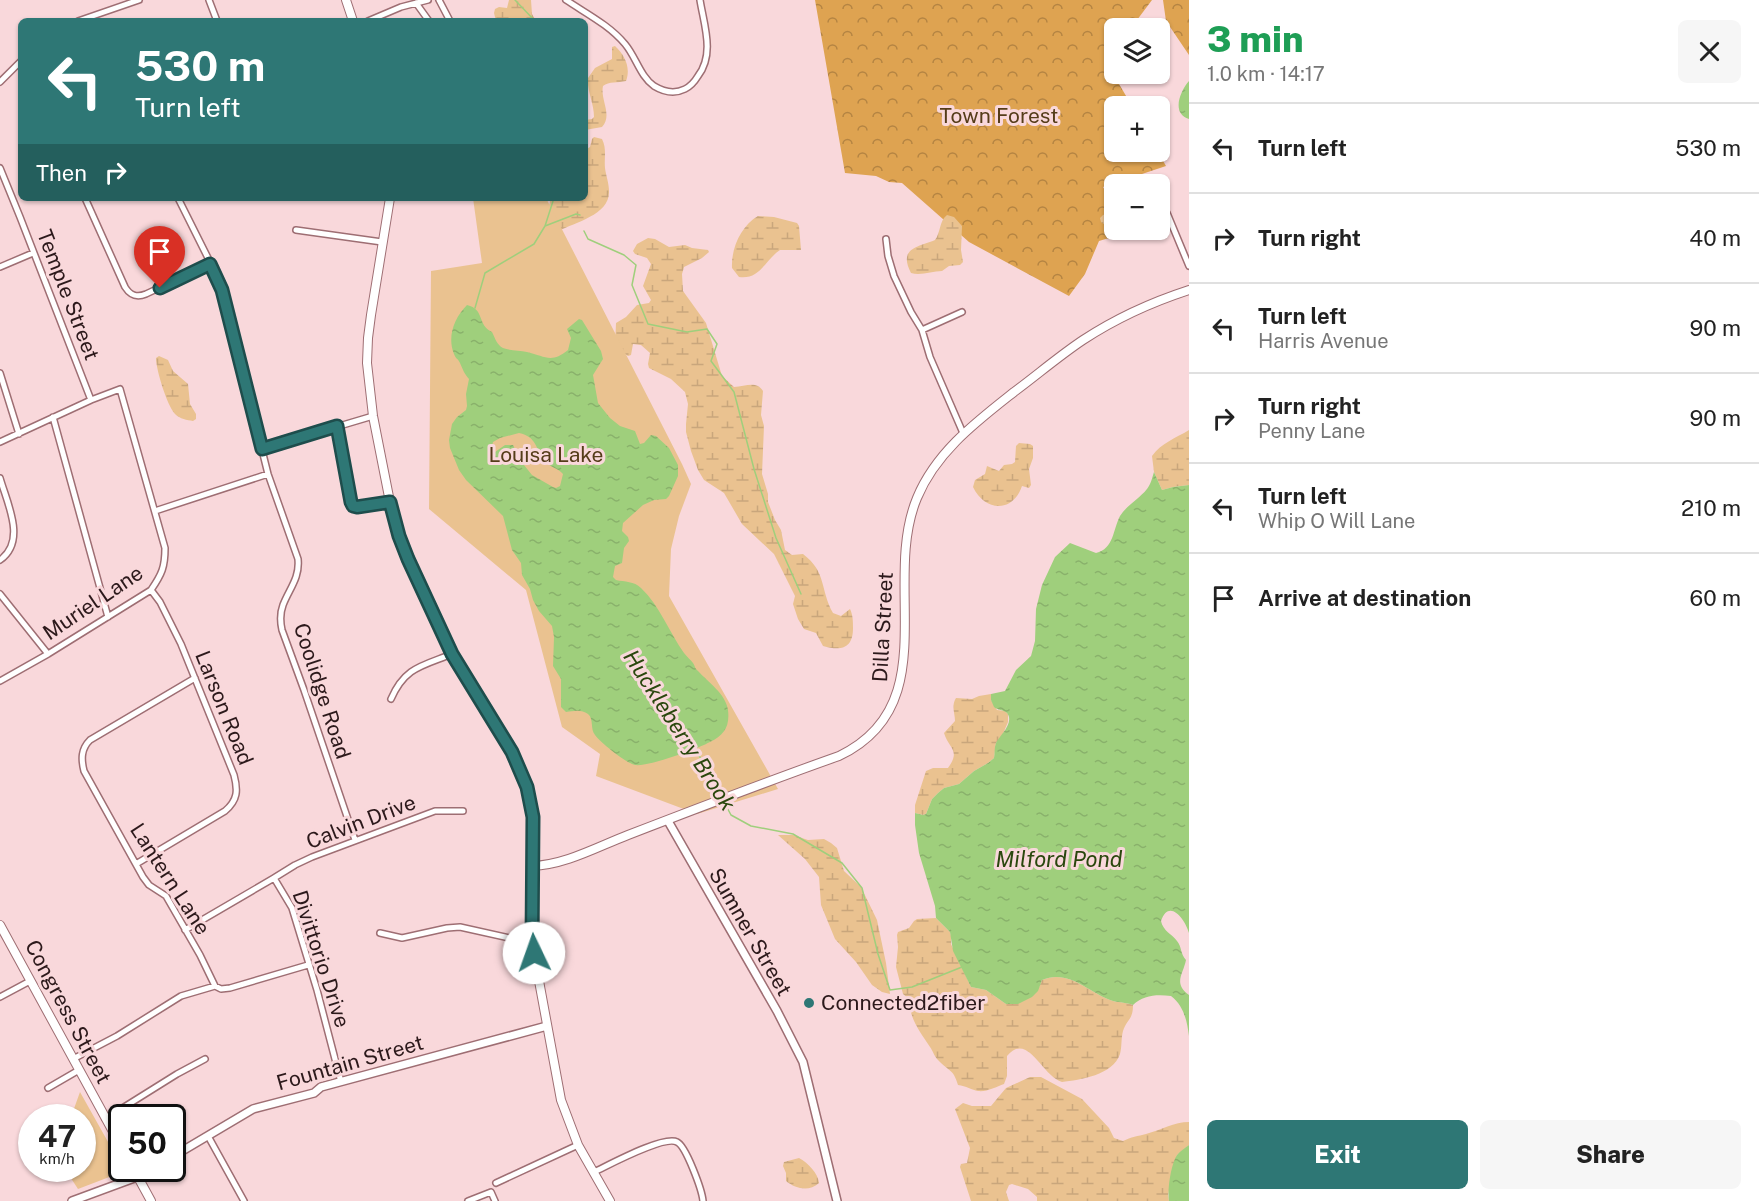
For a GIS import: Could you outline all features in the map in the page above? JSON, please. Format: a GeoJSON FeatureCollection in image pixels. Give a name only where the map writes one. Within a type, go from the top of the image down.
{"type":"FeatureCollection","features":[{"type":"Feature","properties":{"kind":"main road"},"geometry":{"type":"LineString","coordinates":[[346,0],[352,18]]}},
{"type":"Feature","properties":{"kind":"main road"},"geometry":{"type":"LineString","coordinates":[[389,201],[368,338],[367,363],[373,416],[390,502],[408,559],[452,654],[512,752],[527,787],[533,817],[532,943],[561,1100],[578,1145],[610,1201]]}},
{"type":"Feature","properties":{"kind":"main road","name":"Dilla Street"},"geometry":{"type":"LineString","coordinates":[[532,866],[551,864],[849,752],[875,730],[891,708],[901,683],[904,663],[904,564],[910,518],[916,499],[928,476],[963,433],[1082,341],[1134,313],[1189,290]]}},
{"type":"Feature","properties":{"kind":"main road","name":"Congress Street"},"geometry":{"type":"LineString","coordinates":[[0,925],[108,1124]]}},
{"type":"Feature","properties":{"kind":"main road"},"geometry":{"type":"LineString","coordinates":[[140,1182],[151,1201]]}},
{"type":"Feature","properties":{"kind":"street"},"geometry":{"type":"LineString","coordinates":[[87,18],[139,0]]}},
{"type":"Feature","properties":{"kind":"street"},"geometry":{"type":"LineString","coordinates":[[209,0],[216,18]]}},
{"type":"Feature","properties":{"kind":"street"},"geometry":{"type":"LineString","coordinates":[[375,18],[401,7],[429,0]]}},
{"type":"Feature","properties":{"kind":"street"},"geometry":{"type":"LineString","coordinates":[[440,0],[449,18]]}},
{"type":"Feature","properties":{"kind":"street"},"geometry":{"type":"LineString","coordinates":[[566,0],[613,30],[651,83],[662,90],[673,92],[688,87],[706,62],[708,45],[700,0]]}},
{"type":"Feature","properties":{"kind":"street"},"geometry":{"type":"LineString","coordinates":[[416,3],[427,18]]}},
{"type":"Feature","properties":{"kind":"street"},"geometry":{"type":"LineString","coordinates":[[0,82],[18,64]]}},
{"type":"Feature","properties":{"kind":"street","name":"Temple Street"},"geometry":{"type":"LineString","coordinates":[[0,168],[2,180],[20,217],[91,400]]}},
{"type":"Feature","properties":{"kind":"street"},"geometry":{"type":"LineString","coordinates":[[86,201],[124,287],[130,294],[143,296],[210,264]]}},
{"type":"Feature","properties":{"kind":"street","name":"Coolidge Road"},"geometry":{"type":"LineString","coordinates":[[179,201],[222,290],[268,474],[298,563],[296,581],[282,607],[280,616],[282,630],[355,840]]}},
{"type":"Feature","properties":{"kind":"street"},"geometry":{"type":"LineString","coordinates":[[1170,220],[1189,266]]}},
{"type":"Feature","properties":{"kind":"street"},"geometry":{"type":"LineString","coordinates":[[296,230],[382,242]]}},
{"type":"Feature","properties":{"kind":"street"},"geometry":{"type":"LineString","coordinates":[[886,238],[894,276],[922,330],[930,357],[963,433]]}},
{"type":"Feature","properties":{"kind":"street"},"geometry":{"type":"LineString","coordinates":[[0,267],[33,253]]}},
{"type":"Feature","properties":{"kind":"street"},"geometry":{"type":"LineString","coordinates":[[922,330],[962,312]]}},
{"type":"Feature","properties":{"kind":"street"},"geometry":{"type":"LineString","coordinates":[[0,373],[18,434]]}},
{"type":"Feature","properties":{"kind":"street","name":"Muriel Lane"},"geometry":{"type":"LineString","coordinates":[[0,681],[151,590],[161,576],[165,562],[165,548],[120,389],[91,400]]}},
{"type":"Feature","properties":{"kind":"street"},"geometry":{"type":"LineString","coordinates":[[0,442],[91,400]]}},
{"type":"Feature","properties":{"kind":"street"},"geometry":{"type":"LineString","coordinates":[[262,449],[373,416]]}},
{"type":"Feature","properties":{"kind":"street"},"geometry":{"type":"LineString","coordinates":[[53,417],[108,617]]}},
{"type":"Feature","properties":{"kind":"street"},"geometry":{"type":"LineString","coordinates":[[337,426],[353,506],[390,502]]}},
{"type":"Feature","properties":{"kind":"street"},"geometry":{"type":"LineString","coordinates":[[155,511],[268,474]]}},
{"type":"Feature","properties":{"kind":"street"},"geometry":{"type":"LineString","coordinates":[[0,478],[14,534],[14,543],[10,551],[0,560]]}},
{"type":"Feature","properties":{"kind":"street","name":"Larson Road"},"geometry":{"type":"LineString","coordinates":[[136,864],[225,811],[233,804],[237,795],[234,775],[181,644],[167,615],[151,590]]}},
{"type":"Feature","properties":{"kind":"street"},"geometry":{"type":"LineString","coordinates":[[0,594],[48,654]]}},
{"type":"Feature","properties":{"kind":"street"},"geometry":{"type":"LineString","coordinates":[[391,699],[398,683],[405,676],[417,668],[452,654]]}},
{"type":"Feature","properties":{"kind":"street","name":"Lantern Lane"},"geometry":{"type":"LineString","coordinates":[[195,678],[93,738],[83,750],[82,760],[84,771],[136,864],[149,885],[166,896],[201,956],[215,986]]}},
{"type":"Feature","properties":{"kind":"street","name":"Calvin Drive"},"geometry":{"type":"LineString","coordinates":[[274,878],[295,865],[355,840],[435,811],[463,811]]}},
{"type":"Feature","properties":{"kind":"street","name":"Sumner Street"},"geometry":{"type":"LineString","coordinates":[[668,821],[777,1011],[802,1061],[837,1201]]}},
{"type":"Feature","properties":{"kind":"street","name":"Divittorio Drive"},"geometry":{"type":"LineString","coordinates":[[185,930],[274,878],[292,908],[341,1082]]}},
{"type":"Feature","properties":{"kind":"street"},"geometry":{"type":"LineString","coordinates":[[380,933],[402,938],[460,927],[532,943]]}},
{"type":"Feature","properties":{"kind":"street"},"geometry":{"type":"LineString","coordinates":[[73,1059],[117,1036],[181,996],[215,986],[221,989],[230,988],[308,966]]}},
{"type":"Feature","properties":{"kind":"street"},"geometry":{"type":"LineString","coordinates":[[0,998],[30,981]]}},
{"type":"Feature","properties":{"kind":"street","name":"Fountain Street"},"geometry":{"type":"LineString","coordinates":[[186,1149],[253,1109],[314,1093],[321,1087],[547,1026]]}},
{"type":"Feature","properties":{"kind":"street"},"geometry":{"type":"LineString","coordinates":[[105,1119],[205,1059]]}},
{"type":"Feature","properties":{"kind":"street"},"geometry":{"type":"LineString","coordinates":[[48,1088],[79,1070]]}},
{"type":"Feature","properties":{"kind":"street"},"geometry":{"type":"LineString","coordinates":[[208,1136],[244,1201]]}},
{"type":"Feature","properties":{"kind":"street"},"geometry":{"type":"LineString","coordinates":[[594,1172],[650,1146],[664,1141],[675,1141],[680,1143],[692,1165],[703,1201]]}},
{"type":"Feature","properties":{"kind":"street"},"geometry":{"type":"LineString","coordinates":[[496,1183],[578,1145]]}},
{"type":"Feature","properties":{"kind":"street"},"geometry":{"type":"LineString","coordinates":[[72,1201],[123,1182]]}},
{"type":"Feature","properties":{"kind":"street"},"geometry":{"type":"LineString","coordinates":[[468,1201],[491,1192],[495,1201]]}},
{"type":"Feature","properties":{"kind":"green space"},"geometry":{"type":"Polygon","coordinates":[[[509,0],[531,0],[534,18],[495,18],[495,9],[507,8],[509,0]]]}},
{"type":"Feature","properties":{"kind":"green space","name":"Town Forest"},"geometry":{"type":"Polygon","coordinates":[[[815,0],[1152,0],[1138,18],[1104,18],[1104,84],[1119,84],[1126,96],[1104,96],[1104,162],[1164,162],[1166,166],[1142,174],[1104,174],[1104,239],[1099,241],[1085,274],[1069,296],[969,242],[902,183],[889,182],[876,176],[845,173],[815,0]]]}},
{"type":"Feature","properties":{"kind":"green space"},"geometry":{"type":"Polygon","coordinates":[[[1163,0],[1189,0],[1189,55],[1170,27],[1170,18],[1166,18],[1163,0]]]}},
{"type":"Feature","properties":{"kind":"green space"},"geometry":{"type":"Polygon","coordinates":[[[615,46],[622,53],[626,62],[628,71],[626,81],[603,86],[605,122],[602,127],[588,129],[588,120],[594,117],[588,78],[595,68],[612,59],[612,47],[615,46]]]}},
{"type":"Feature","properties":{"kind":"green space"},"geometry":{"type":"Polygon","coordinates":[[[594,137],[602,139],[604,146],[609,188],[608,199],[598,212],[559,231],[545,220],[550,201],[588,201],[588,148],[594,137]]]}},
{"type":"Feature","properties":{"kind":"green space","name":"Louisa Lake"},"geometry":{"type":"Polygon","coordinates":[[[473,201],[548,201],[691,484],[679,516],[671,549],[669,596],[778,789],[697,814],[596,776],[600,754],[562,727],[526,590],[429,509],[431,271],[482,263],[473,201]]]}},
{"type":"Feature","properties":{"kind":"green space"},"geometry":{"type":"Polygon","coordinates":[[[947,215],[954,217],[962,226],[963,262],[960,265],[949,266],[942,271],[911,273],[908,253],[935,240],[947,215]]]}},
{"type":"Feature","properties":{"kind":"green space"},"geometry":{"type":"Polygon","coordinates":[[[1104,215],[1104,224],[1100,218],[1104,215]]]}},
{"type":"Feature","properties":{"kind":"green space"},"geometry":{"type":"Polygon","coordinates":[[[758,216],[774,217],[797,223],[801,250],[780,250],[757,272],[746,277],[739,277],[732,268],[735,245],[742,232],[758,216]]]}},
{"type":"Feature","properties":{"kind":"green space"},"geometry":{"type":"Polygon","coordinates":[[[648,238],[655,239],[669,247],[685,245],[709,252],[684,267],[683,291],[706,323],[722,376],[734,387],[754,385],[763,391],[762,474],[768,502],[781,530],[785,550],[792,555],[803,554],[811,561],[820,575],[833,613],[841,616],[850,609],[853,628],[851,640],[845,647],[823,646],[816,633],[804,629],[793,604],[795,596],[774,554],[742,524],[724,493],[704,480],[698,470],[686,432],[688,404],[685,392],[671,379],[649,368],[650,353],[641,345],[633,344],[631,355],[628,356],[615,347],[616,323],[626,317],[637,305],[649,303],[651,300],[643,286],[651,264],[647,258],[633,251],[637,244],[648,238]]]}},
{"type":"Feature","properties":{"kind":"green space"},"geometry":{"type":"Polygon","coordinates":[[[159,356],[168,360],[173,371],[188,384],[190,404],[196,414],[196,419],[193,421],[179,417],[172,410],[158,371],[156,358],[159,356]]]}},
{"type":"Feature","properties":{"kind":"green space"},"geometry":{"type":"Polygon","coordinates":[[[1189,430],[1189,485],[1162,490],[1154,472],[1152,456],[1164,444],[1189,430]]]}},
{"type":"Feature","properties":{"kind":"green space"},"geometry":{"type":"Polygon","coordinates":[[[1019,443],[1033,446],[1033,458],[1029,469],[1031,485],[1029,488],[1022,486],[1018,495],[1006,505],[991,505],[978,495],[973,487],[975,480],[985,474],[987,466],[999,471],[1004,465],[1015,462],[1016,446],[1019,443]]]}},
{"type":"Feature","properties":{"kind":"green space"},"geometry":{"type":"Polygon","coordinates":[[[991,694],[991,700],[997,710],[1008,714],[1008,722],[996,743],[994,758],[959,784],[944,788],[932,799],[926,814],[915,813],[915,805],[926,771],[933,768],[948,768],[954,757],[944,733],[955,721],[953,707],[956,698],[972,699],[991,694]]]}},
{"type":"Feature","properties":{"kind":"green space"},"geometry":{"type":"Polygon","coordinates":[[[778,835],[793,835],[808,840],[824,839],[837,848],[844,871],[861,887],[877,920],[890,994],[872,985],[856,962],[835,939],[821,905],[819,877],[805,859],[778,835]]]}},
{"type":"Feature","properties":{"kind":"green space"},"geometry":{"type":"Polygon","coordinates":[[[936,918],[950,932],[951,944],[971,987],[986,990],[1006,1004],[1039,987],[1042,980],[1060,977],[1069,979],[1110,1000],[1133,1005],[1131,1017],[1123,1031],[1121,1051],[1116,1061],[1103,1072],[1078,1080],[1062,1082],[1054,1078],[1028,1051],[1015,1050],[1007,1056],[1007,1076],[1004,1084],[981,1091],[958,1085],[952,1073],[937,1058],[916,1024],[911,1013],[909,999],[903,994],[896,967],[898,932],[909,928],[917,919],[936,918]]]}},
{"type":"Feature","properties":{"kind":"green space"},"geometry":{"type":"Polygon","coordinates":[[[1030,1077],[1041,1077],[1082,1099],[1109,1128],[1114,1138],[1123,1141],[1189,1122],[1189,1145],[1177,1155],[1168,1195],[1169,1201],[1037,1201],[1037,1197],[1028,1189],[1012,1184],[1006,1192],[1009,1201],[971,1201],[960,1167],[961,1164],[967,1163],[970,1148],[955,1109],[963,1103],[972,1106],[991,1106],[1006,1088],[1030,1077]]]}},
{"type":"Feature","properties":{"kind":"green space"},"geometry":{"type":"Polygon","coordinates":[[[80,1092],[87,1104],[76,1104],[80,1092]]]}},
{"type":"Feature","properties":{"kind":"green space"},"geometry":{"type":"Polygon","coordinates":[[[96,1120],[108,1142],[108,1178],[78,1189],[73,1182],[96,1182],[96,1120]]]}},
{"type":"Feature","properties":{"kind":"green space"},"geometry":{"type":"Polygon","coordinates":[[[799,1158],[809,1165],[817,1176],[819,1183],[811,1188],[794,1186],[786,1181],[784,1162],[799,1158]]]}},
{"type":"Feature","properties":{"kind":"water"},"geometry":{"type":"Polygon","coordinates":[[[1189,81],[1189,119],[1180,112],[1179,102],[1189,81]]]}},
{"type":"Feature","properties":{"kind":"water","name":"Louisa Lake"},"geometry":{"type":"Polygon","coordinates":[[[467,305],[473,307],[503,348],[548,358],[557,357],[568,350],[571,338],[567,329],[579,319],[582,320],[601,351],[603,359],[593,375],[598,403],[620,426],[635,431],[640,444],[651,435],[656,436],[669,448],[678,465],[678,476],[666,499],[654,500],[643,505],[623,523],[622,531],[629,541],[624,548],[622,563],[615,566],[613,577],[616,580],[635,584],[648,595],[684,653],[724,699],[727,704],[728,721],[725,730],[715,739],[672,757],[635,765],[620,757],[598,739],[588,714],[580,711],[566,712],[561,707],[561,679],[553,666],[552,626],[533,600],[522,575],[521,563],[512,550],[503,516],[466,480],[450,448],[452,424],[467,406],[466,394],[469,379],[455,356],[451,341],[455,322],[467,305]],[[519,433],[500,438],[493,442],[491,450],[495,452],[505,445],[513,445],[520,460],[532,475],[553,487],[560,486],[563,474],[546,462],[532,440],[519,433]]]}},
{"type":"Feature","properties":{"kind":"water","name":"Milford Pond"},"geometry":{"type":"Polygon","coordinates":[[[1154,472],[1162,490],[1189,485],[1189,933],[1184,922],[1172,911],[1164,914],[1161,921],[1166,930],[1179,943],[1186,960],[1180,983],[1189,995],[1189,1036],[1182,1009],[1171,996],[1150,996],[1133,1005],[1110,1000],[1069,979],[1051,977],[1042,980],[1038,991],[1032,997],[1018,1004],[1006,1004],[986,990],[971,987],[953,951],[950,932],[936,918],[935,906],[919,853],[915,825],[915,813],[926,814],[932,799],[938,793],[944,788],[959,784],[994,758],[996,743],[1008,725],[1009,717],[1006,712],[994,707],[991,694],[1005,691],[1016,670],[1031,656],[1035,641],[1036,609],[1042,585],[1055,557],[1070,543],[1096,553],[1102,551],[1110,543],[1120,516],[1147,489],[1154,472]]]}},
{"type":"Feature","properties":{"kind":"water"},"geometry":{"type":"Polygon","coordinates":[[[1189,1145],[1189,1201],[1169,1201],[1169,1184],[1173,1164],[1177,1155],[1189,1145]]]}},
{"type":"Feature","properties":{"kind":"waterway","name":"Huckleberry Brook"},"geometry":{"type":"LineString","coordinates":[[515,0],[532,18]]}},
{"type":"Feature","properties":{"kind":"waterway","name":"Huckleberry Brook"},"geometry":{"type":"LineString","coordinates":[[475,308],[485,273],[534,244],[545,226],[553,201]]}},
{"type":"Feature","properties":{"kind":"waterway"},"geometry":{"type":"LineString","coordinates":[[545,226],[576,214],[580,215]]}},
{"type":"Feature","properties":{"kind":"waterway"},"geometry":{"type":"LineString","coordinates":[[584,231],[588,239],[624,255],[636,265],[632,285],[648,324],[687,332],[707,329],[717,344],[711,361],[734,392],[754,469],[776,538],[801,594]]}},
{"type":"Feature","properties":{"kind":"waterway","name":"Huckleberry Brook"},"geometry":{"type":"LineString","coordinates":[[694,746],[720,795]]}},
{"type":"Feature","properties":{"kind":"waterway","name":"Huckleberry Brook"},"geometry":{"type":"LineString","coordinates":[[724,802],[731,815],[751,826],[793,834],[842,863],[862,888],[878,954],[890,990],[912,987],[962,967]]}},
{"type":"Feature","properties":{"kind":"place","name":"Connected2fiber"},"geometry":{"type":"Point","coordinates":[809,1003]}},
{"type":"Feature","properties":{"kind":"route"},"geometry":{"type":"LineString","coordinates":[[160,288],[210,264],[222,290],[262,449],[337,426],[353,506],[371,506],[390,502],[408,559],[452,654],[512,752],[527,787],[533,817],[532,943],[534,953]]}}]}
